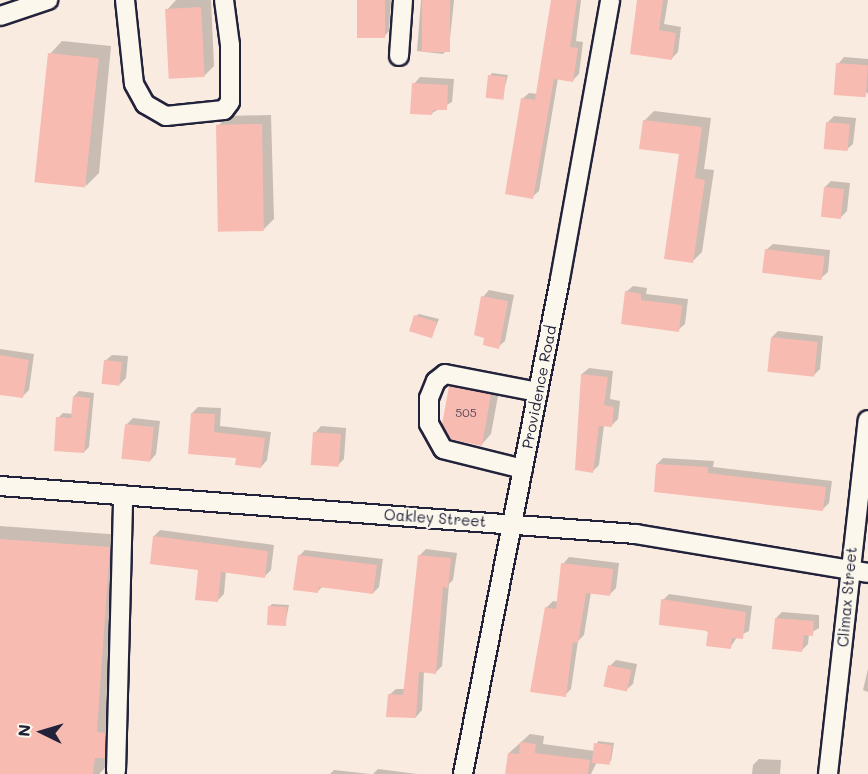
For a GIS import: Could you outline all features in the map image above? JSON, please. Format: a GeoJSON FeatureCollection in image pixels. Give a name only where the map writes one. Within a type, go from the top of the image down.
{"type":"FeatureCollection","features":[{"type":"Feature","properties":{"kind":"street"},"geometry":{"type":"LineString","coordinates":[[0,16],[48,0]]}},
{"type":"Feature","properties":{"kind":"street"},"geometry":{"type":"LineString","coordinates":[[125,0],[134,84],[145,104],[166,116],[225,110],[230,102],[230,45],[224,0]]}},
{"type":"Feature","properties":{"kind":"street"},"geometry":{"type":"LineString","coordinates":[[399,56],[403,0]]}},
{"type":"Feature","properties":{"kind":"street","name":"Providence Road"},"geometry":{"type":"LineString","coordinates":[[464,774],[538,392],[610,0]]}},
{"type":"Feature","properties":{"kind":"street"},"geometry":{"type":"LineString","coordinates":[[523,469],[443,449],[429,424],[429,398],[440,376],[445,374],[538,392]]}},
{"type":"Feature","properties":{"kind":"street","name":"Climax Street"},"geometry":{"type":"LineString","coordinates":[[828,774],[849,568],[868,420]]}},
{"type":"Feature","properties":{"kind":"street","name":"Oakley Street"},"geometry":{"type":"LineString","coordinates":[[0,486],[636,534],[868,573]]}},
{"type":"Feature","properties":{"kind":"street"},"geometry":{"type":"LineString","coordinates":[[116,771],[123,495]]}},
{"type":"Feature","properties":{"kind":"building"},"geometry":{"type":"Polygon","coordinates":[[[357,0],[385,0],[385,38],[357,38],[357,0]]]}},
{"type":"Feature","properties":{"kind":"building"},"geometry":{"type":"Polygon","coordinates":[[[422,0],[450,0],[450,52],[422,52],[422,0]]]}},
{"type":"Feature","properties":{"kind":"building"},"geometry":{"type":"Polygon","coordinates":[[[551,0],[577,0],[570,47],[578,48],[573,82],[554,79],[533,199],[505,194],[521,98],[535,100],[551,0]]]}},
{"type":"Feature","properties":{"kind":"building"},"geometry":{"type":"Polygon","coordinates":[[[637,0],[663,0],[659,30],[676,33],[672,60],[630,54],[637,0]]]}},
{"type":"Feature","properties":{"kind":"building"},"geometry":{"type":"Polygon","coordinates":[[[201,7],[205,77],[169,79],[165,9],[201,7]]]}},
{"type":"Feature","properties":{"kind":"building"},"geometry":{"type":"Polygon","coordinates":[[[48,53],[99,58],[85,188],[34,182],[48,53]]]}},
{"type":"Feature","properties":{"kind":"building"},"geometry":{"type":"Polygon","coordinates":[[[836,63],[868,65],[866,97],[834,95],[836,63]]]}},
{"type":"Feature","properties":{"kind":"building"},"geometry":{"type":"Polygon","coordinates":[[[488,75],[506,77],[503,100],[486,98],[488,75]]]}},
{"type":"Feature","properties":{"kind":"building"},"geometry":{"type":"Polygon","coordinates":[[[412,83],[448,85],[447,110],[433,110],[432,115],[410,114],[412,83]]]}},
{"type":"Feature","properties":{"kind":"building"},"geometry":{"type":"Polygon","coordinates":[[[643,120],[702,127],[695,178],[705,180],[693,263],[664,259],[679,154],[639,149],[643,120]]]}},
{"type":"Feature","properties":{"kind":"building"},"geometry":{"type":"Polygon","coordinates":[[[826,122],[850,124],[848,151],[824,149],[826,122]]]}},
{"type":"Feature","properties":{"kind":"building"},"geometry":{"type":"Polygon","coordinates":[[[262,124],[264,231],[218,232],[216,125],[262,124]]]}},
{"type":"Feature","properties":{"kind":"building"},"geometry":{"type":"Polygon","coordinates":[[[824,187],[844,189],[841,219],[821,217],[824,187]]]}},
{"type":"Feature","properties":{"kind":"building"},"geometry":{"type":"Polygon","coordinates":[[[765,249],[825,256],[822,280],[762,273],[765,249]]]}},
{"type":"Feature","properties":{"kind":"building"},"geometry":{"type":"Polygon","coordinates":[[[625,291],[641,294],[641,300],[682,305],[679,332],[621,324],[625,291]]]}},
{"type":"Feature","properties":{"kind":"building"},"geometry":{"type":"Polygon","coordinates":[[[481,296],[508,301],[499,349],[483,345],[484,338],[474,335],[481,296]]]}},
{"type":"Feature","properties":{"kind":"building"},"geometry":{"type":"Polygon","coordinates":[[[414,315],[437,322],[432,338],[409,331],[414,315]]]}},
{"type":"Feature","properties":{"kind":"building"},"geometry":{"type":"Polygon","coordinates":[[[771,337],[818,342],[814,377],[767,372],[771,337]]]}},
{"type":"Feature","properties":{"kind":"building"},"geometry":{"type":"Polygon","coordinates":[[[0,355],[29,360],[23,398],[0,395],[0,355]]]}},
{"type":"Feature","properties":{"kind":"building"},"geometry":{"type":"Polygon","coordinates":[[[104,360],[122,362],[119,386],[101,384],[104,360]]]}},
{"type":"Feature","properties":{"kind":"building"},"geometry":{"type":"Polygon","coordinates":[[[581,374],[608,377],[604,405],[614,407],[612,427],[599,426],[593,473],[575,470],[581,374]]]}},
{"type":"Feature","properties":{"kind":"building"},"geometry":{"type":"Polygon","coordinates":[[[449,386],[491,394],[482,446],[450,439],[442,425],[449,386]]]}},
{"type":"Feature","properties":{"kind":"building"},"geometry":{"type":"Polygon","coordinates":[[[73,396],[90,398],[84,453],[54,451],[56,417],[71,418],[73,396]]]}},
{"type":"Feature","properties":{"kind":"building"},"geometry":{"type":"Polygon","coordinates":[[[191,413],[215,414],[214,432],[265,438],[261,468],[235,465],[236,458],[188,454],[191,413]]]}},
{"type":"Feature","properties":{"kind":"building"},"geometry":{"type":"Polygon","coordinates":[[[125,424],[154,427],[150,462],[121,459],[125,424]]]}},
{"type":"Feature","properties":{"kind":"building"},"geometry":{"type":"Polygon","coordinates":[[[313,432],[341,434],[339,467],[311,465],[313,432]]]}},
{"type":"Feature","properties":{"kind":"building"},"geometry":{"type":"Polygon","coordinates":[[[656,464],[708,467],[708,473],[826,487],[823,511],[654,492],[656,464]]]}},
{"type":"Feature","properties":{"kind":"building"},"geometry":{"type":"Polygon","coordinates":[[[153,536],[268,551],[265,578],[221,572],[218,602],[195,600],[198,570],[150,564],[153,536]]]}},
{"type":"Feature","properties":{"kind":"building"},"geometry":{"type":"Polygon","coordinates":[[[0,539],[110,547],[97,732],[106,733],[105,758],[95,758],[93,774],[0,774],[0,539]]]}},
{"type":"Feature","properties":{"kind":"building"},"geometry":{"type":"Polygon","coordinates":[[[298,555],[377,565],[373,594],[319,587],[318,593],[293,590],[298,555]]]}},
{"type":"Feature","properties":{"kind":"building"},"geometry":{"type":"Polygon","coordinates":[[[418,555],[451,558],[448,588],[443,587],[436,674],[419,672],[416,718],[386,717],[388,694],[403,695],[418,555]]]}},
{"type":"Feature","properties":{"kind":"building"},"geometry":{"type":"Polygon","coordinates":[[[561,563],[613,569],[610,596],[586,593],[578,643],[573,642],[566,697],[530,692],[545,607],[556,609],[561,563]]]}},
{"type":"Feature","properties":{"kind":"building"},"geometry":{"type":"Polygon","coordinates":[[[661,599],[746,612],[743,639],[732,638],[731,649],[706,646],[708,631],[659,625],[661,599]]]}},
{"type":"Feature","properties":{"kind":"building"},"geometry":{"type":"Polygon","coordinates":[[[268,606],[287,607],[286,626],[267,625],[268,606]]]}},
{"type":"Feature","properties":{"kind":"building"},"geometry":{"type":"Polygon","coordinates":[[[775,618],[814,621],[813,636],[804,635],[802,652],[772,649],[775,618]]]}},
{"type":"Feature","properties":{"kind":"building"},"geometry":{"type":"Polygon","coordinates":[[[608,665],[631,670],[627,692],[603,687],[608,665]]]}},
{"type":"Feature","properties":{"kind":"building"},"geometry":{"type":"Polygon","coordinates":[[[520,742],[536,744],[535,753],[590,760],[588,774],[505,774],[508,753],[519,754],[520,742]]]}},
{"type":"Feature","properties":{"kind":"building"},"geometry":{"type":"Polygon","coordinates":[[[594,743],[612,745],[610,765],[592,763],[594,743]]]}}]}
